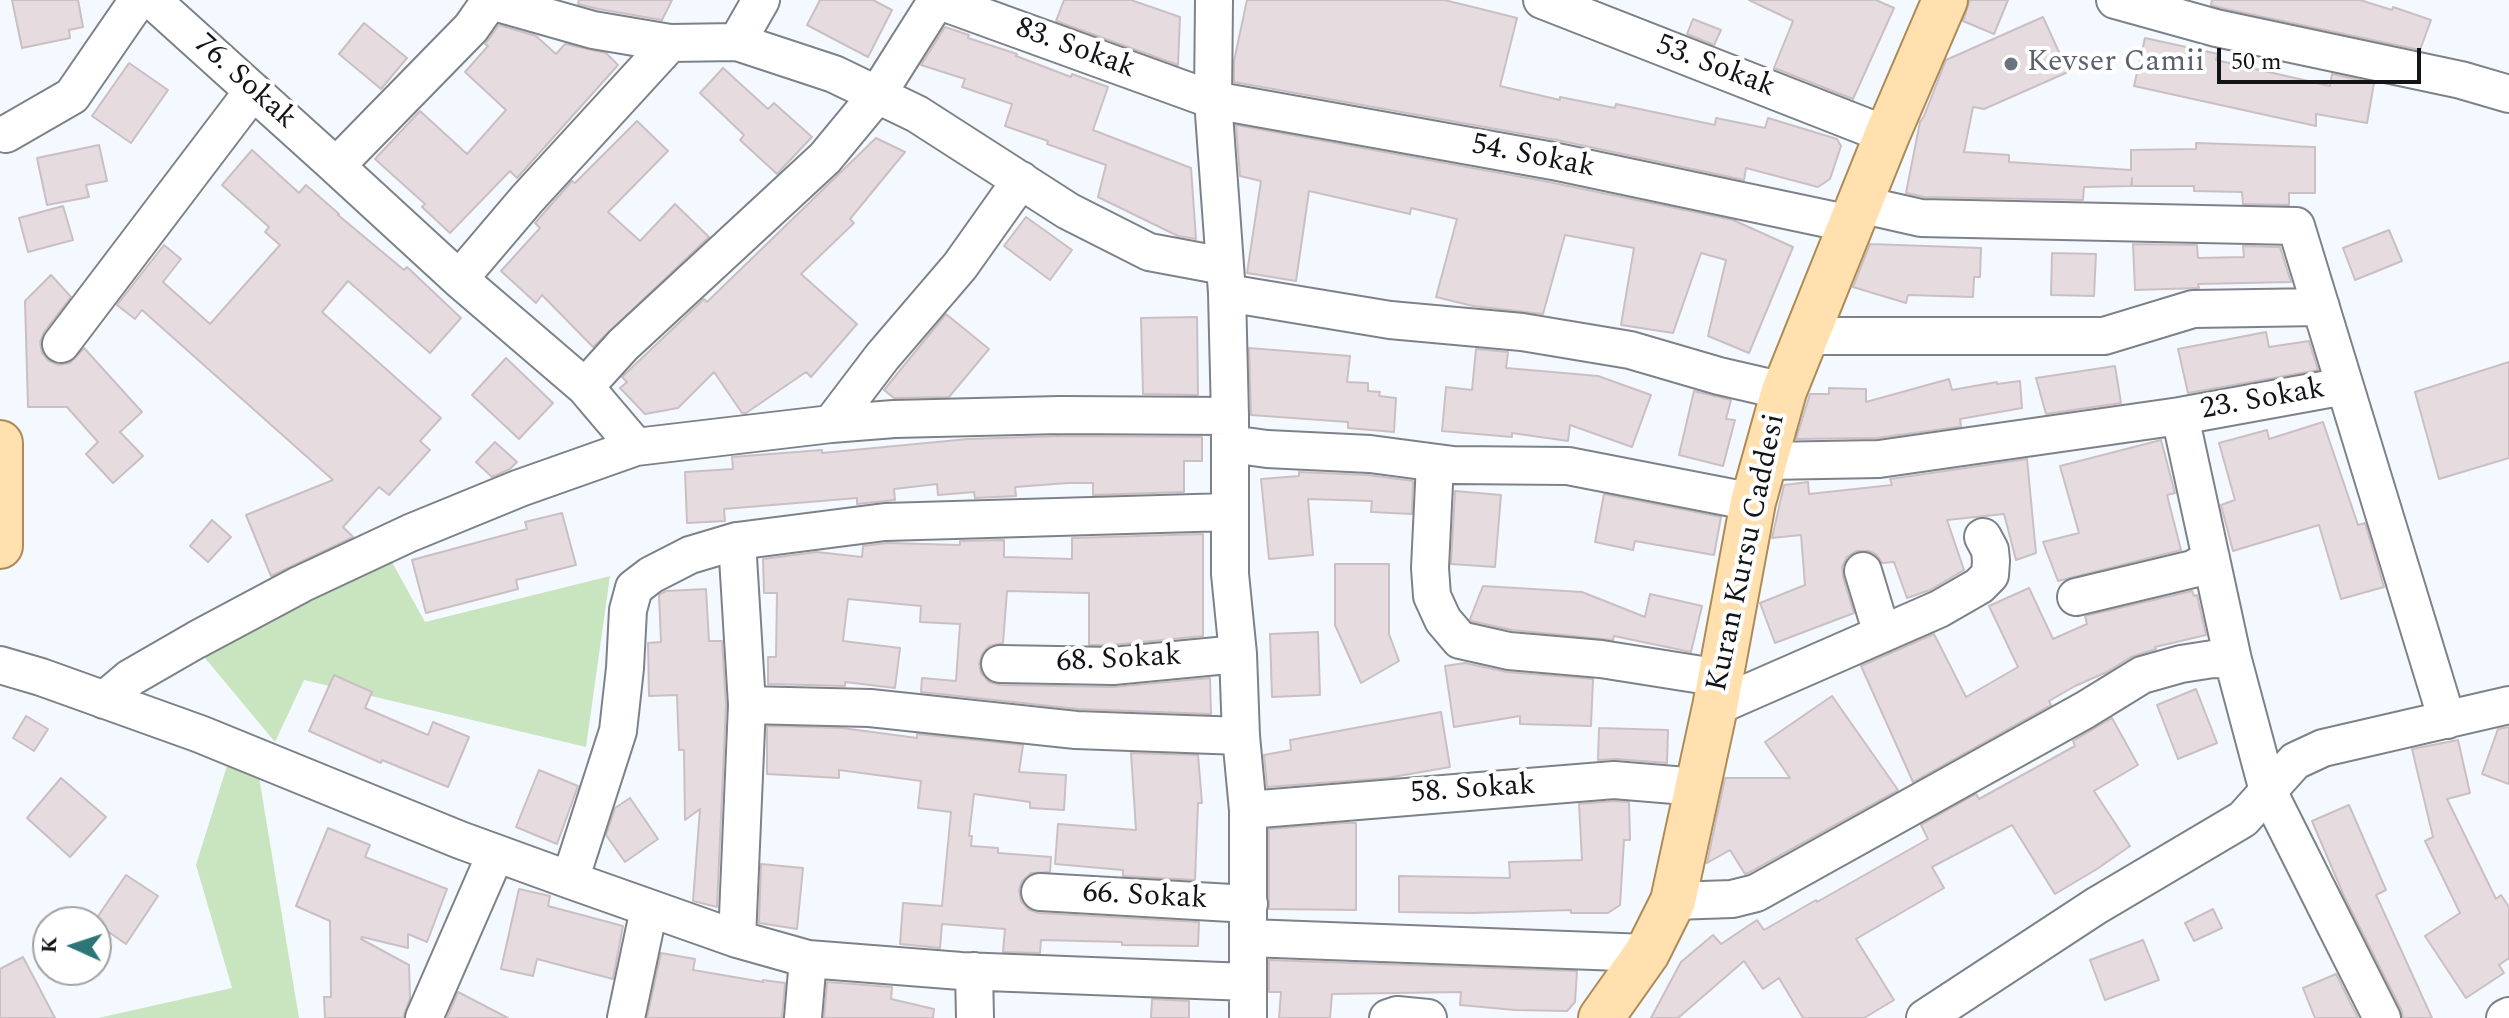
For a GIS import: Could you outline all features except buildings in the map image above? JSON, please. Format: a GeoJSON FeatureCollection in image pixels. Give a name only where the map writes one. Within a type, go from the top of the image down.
{"type":"FeatureCollection","features":[{"type":"Feature","properties":{"kind":"main road","name":"Kuran Kursu Caddesi"},"geometry":{"type":"LineString","coordinates":[[1601,1018],[1647,953],[1673,901],[1718,693],[1753,502],[1784,391],[1941,1]]}},
{"type":"Feature","properties":{"kind":"main road"},"geometry":{"type":"LineString","coordinates":[[0,443],[0,546]]}},
{"type":"Feature","properties":{"kind":"street"},"geometry":{"type":"LineString","coordinates":[[6,134],[72,96],[138,0]]}},
{"type":"Feature","properties":{"kind":"street","name":"76. Sokak"},"geometry":{"type":"LineString","coordinates":[[152,0],[459,279],[585,387],[636,447]]}},
{"type":"Feature","properties":{"kind":"street"},"geometry":{"type":"LineString","coordinates":[[336,166],[471,28],[488,0],[575,11],[593,30],[670,43],[737,42],[834,74],[917,114],[1068,211],[1149,252],[1225,279],[1390,320],[1522,332],[1630,350],[1784,391]]}},
{"type":"Feature","properties":{"kind":"street"},"geometry":{"type":"LineString","coordinates":[[737,42],[761,0]]}},
{"type":"Feature","properties":{"kind":"street"},"geometry":{"type":"LineString","coordinates":[[585,387],[623,345],[825,158],[877,95],[937,0]]}},
{"type":"Feature","properties":{"kind":"street","name":"83. Sokak"},"geometry":{"type":"LineString","coordinates":[[937,0],[1213,100]]}},
{"type":"Feature","properties":{"kind":"street"},"geometry":{"type":"LineString","coordinates":[[1214,0],[1213,100],[1231,430],[1230,574],[1248,810],[1248,1018]]}},
{"type":"Feature","properties":{"kind":"street","name":"53. Sokak"},"geometry":{"type":"LineString","coordinates":[[1542,0],[1887,135]]}},
{"type":"Feature","properties":{"kind":"street"},"geometry":{"type":"LineString","coordinates":[[2115,0],[2220,14],[2509,94]]}},
{"type":"Feature","properties":{"kind":"street"},"geometry":{"type":"LineString","coordinates":[[459,279],[527,199],[670,43]]}},
{"type":"Feature","properties":{"kind":"street"},"geometry":{"type":"LineString","coordinates":[[61,344],[253,91]]}},
{"type":"Feature","properties":{"kind":"street","name":"54. Sokak"},"geometry":{"type":"LineString","coordinates":[[1213,100],[1855,214],[2296,226],[2321,307]]}},
{"type":"Feature","properties":{"kind":"street"},"geometry":{"type":"LineString","coordinates":[[831,424],[882,357],[960,266],[1021,180]]}},
{"type":"Feature","properties":{"kind":"street"},"geometry":{"type":"LineString","coordinates":[[1806,336],[2104,336],[2193,309],[2321,307],[2447,720]]}},
{"type":"Feature","properties":{"kind":"street","name":"23. Sokak"},"geometry":{"type":"LineString","coordinates":[[1766,461],[1879,459],[2180,416],[2345,386]]}},
{"type":"Feature","properties":{"kind":"street"},"geometry":{"type":"LineString","coordinates":[[104,700],[130,678],[301,584],[410,533],[636,447],[894,419],[1060,415],[1231,430],[1267,449],[1370,454],[1453,465],[1568,466],[1753,502]]}},
{"type":"Feature","properties":{"kind":"street"},"geometry":{"type":"LineString","coordinates":[[2180,416],[2233,660],[2268,791],[2382,1018]]}},
{"type":"Feature","properties":{"kind":"street"},"geometry":{"type":"LineString","coordinates":[[1435,463],[1430,568],[1432,596],[1443,620],[1460,640],[1509,651],[1601,659],[1718,693],[1882,634],[1939,609],[1979,586],[1990,575],[1990,550],[1983,537]]}},
{"type":"Feature","properties":{"kind":"street"},"geometry":{"type":"LineString","coordinates":[[570,880],[618,731],[628,610],[634,588],[651,575],[690,555],[737,541],[885,522],[1229,512]]}},
{"type":"Feature","properties":{"kind":"street"},"geometry":{"type":"LineString","coordinates":[[737,541],[747,705],[737,939]]}},
{"type":"Feature","properties":{"kind":"street"},"geometry":{"type":"LineString","coordinates":[[2076,597],[2193,569],[2211,558]]}},
{"type":"Feature","properties":{"kind":"street"},"geometry":{"type":"LineString","coordinates":[[1863,571],[1882,634]]}},
{"type":"Feature","properties":{"kind":"street","name":"68. Sokak"},"geometry":{"type":"LineString","coordinates":[[1000,664],[1113,666],[1238,654]]}},
{"type":"Feature","properties":{"kind":"street"},"geometry":{"type":"LineString","coordinates":[[1673,901],[1732,899],[1756,893],[2085,710],[2142,675],[2181,664],[2213,659],[2233,660]]}},
{"type":"Feature","properties":{"kind":"street"},"geometry":{"type":"LineString","coordinates":[[0,665],[200,734],[496,853],[649,909],[808,959],[974,971],[1248,982]]}},
{"type":"Feature","properties":{"kind":"street"},"geometry":{"type":"LineString","coordinates":[[747,705],[870,708],[1076,730],[1241,736]]}},
{"type":"Feature","properties":{"kind":"street"},"geometry":{"type":"LineString","coordinates":[[1925,1018],[1971,1006],[2096,906],[2243,819],[2295,761],[2323,748],[2509,705]]}},
{"type":"Feature","properties":{"kind":"street","name":"58. Sokak"},"geometry":{"type":"LineString","coordinates":[[1248,810],[1614,780],[1698,787]]}},
{"type":"Feature","properties":{"kind":"street"},"geometry":{"type":"LineString","coordinates":[[424,1018],[496,853]]}},
{"type":"Feature","properties":{"kind":"street","name":"66. Sokak"},"geometry":{"type":"LineString","coordinates":[[1040,892],[1249,921],[1647,953]]}},
{"type":"Feature","properties":{"kind":"street"},"geometry":{"type":"LineString","coordinates":[[626,1018],[649,909]]}},
{"type":"Feature","properties":{"kind":"street"},"geometry":{"type":"LineString","coordinates":[[803,1018],[808,959]]}},
{"type":"Feature","properties":{"kind":"street"},"geometry":{"type":"LineString","coordinates":[[974,971],[975,1018]]}},
{"type":"Feature","properties":{"kind":"street"},"geometry":{"type":"LineString","coordinates":[[1388,1018],[1397,1015],[1428,1018]]}},
{"type":"Feature","properties":{"kind":"green space"},"geometry":{"type":"Polygon","coordinates":[[[392,562],[425,622],[610,576],[586,747],[304,680],[275,742],[200,652],[392,562]]]}},
{"type":"Feature","properties":{"kind":"green space"},"geometry":{"type":"Polygon","coordinates":[[[230,756],[259,777],[299,1018],[98,1018],[232,988],[196,865],[230,756]]]}},
{"type":"Feature","properties":{"kind":"place","name":"Kevser Camii"},"geometry":{"type":"Point","coordinates":[2011,64]}}]}
